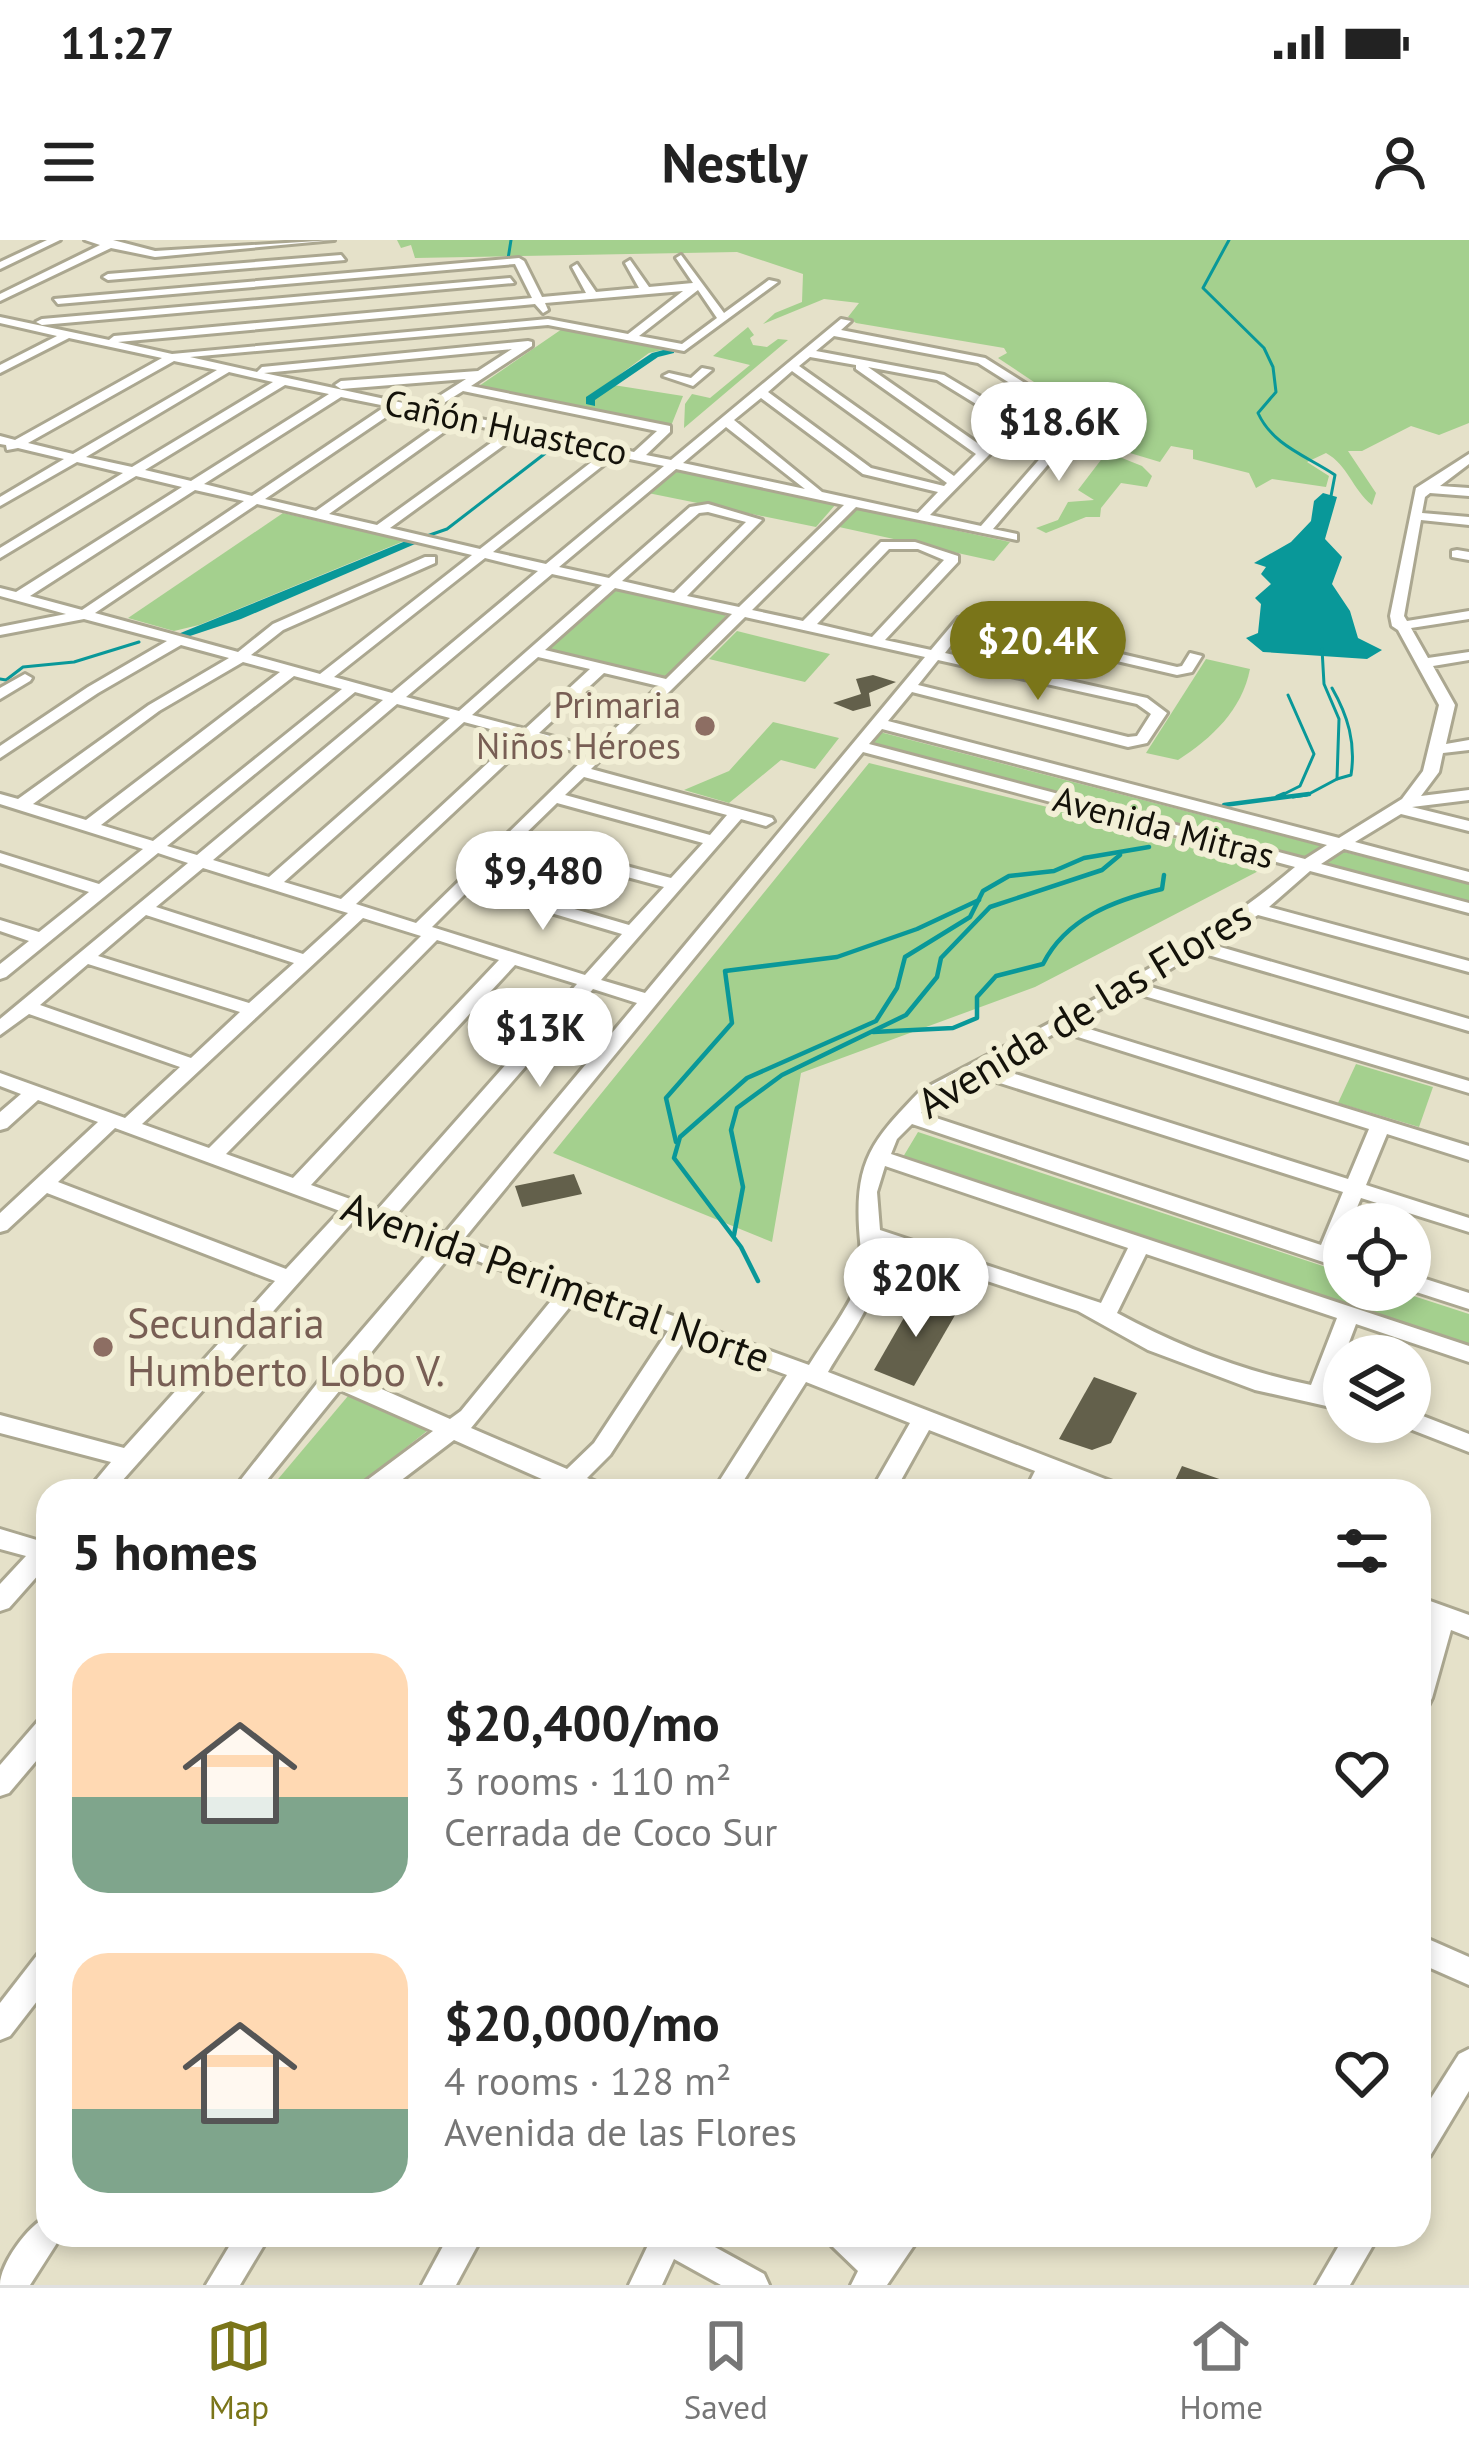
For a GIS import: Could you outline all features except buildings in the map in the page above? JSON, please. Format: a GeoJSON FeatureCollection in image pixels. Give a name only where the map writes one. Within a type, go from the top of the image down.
{"type":"FeatureCollection","features":[{"type":"Feature","properties":{"kind":"street"},"geometry":{"type":"LineString","coordinates":[[0,266],[56,240]]}},
{"type":"Feature","properties":{"kind":"street"},"geometry":{"type":"LineString","coordinates":[[90,240],[155,254],[329,240]]}},
{"type":"Feature","properties":{"kind":"street"},"geometry":{"type":"LineString","coordinates":[[0,298],[134,240]]}},
{"type":"Feature","properties":{"kind":"street"},"geometry":{"type":"LineString","coordinates":[[347,242],[341,258],[343,276],[375,400]]}},
{"type":"Feature","properties":{"kind":"street"},"geometry":{"type":"LineString","coordinates":[[0,332],[155,254]]}},
{"type":"Feature","properties":{"kind":"street"},"geometry":{"type":"LineString","coordinates":[[108,277],[341,258]]}},
{"type":"Feature","properties":{"kind":"street"},"geometry":{"type":"LineString","coordinates":[[681,258],[723,320]]}},
{"type":"Feature","properties":{"kind":"street"},"geometry":{"type":"LineString","coordinates":[[58,301],[519,261],[548,322]]}},
{"type":"Feature","properties":{"kind":"street"},"geometry":{"type":"LineString","coordinates":[[502,263],[533,340]]}},
{"type":"Feature","properties":{"kind":"street"},"geometry":{"type":"LineString","coordinates":[[630,263],[645,290]]}},
{"type":"Feature","properties":{"kind":"street"},"geometry":{"type":"LineString","coordinates":[[577,267],[592,295]]}},
{"type":"Feature","properties":{"kind":"street"},"geometry":{"type":"LineString","coordinates":[[17,324],[510,281]]}},
{"type":"Feature","properties":{"kind":"street"},"geometry":{"type":"LineString","coordinates":[[0,453],[172,356],[529,322],[582,327],[684,348],[773,282]]}},
{"type":"Feature","properties":{"kind":"street"},"geometry":{"type":"LineString","coordinates":[[101,341],[698,286]]}},
{"type":"Feature","properties":{"kind":"street"},"geometry":{"type":"LineString","coordinates":[[631,337],[698,286]]}},
{"type":"Feature","properties":{"kind":"street"},"geometry":{"type":"LineString","coordinates":[[214,288],[217,306]]}},
{"type":"Feature","properties":{"kind":"street"},"geometry":{"type":"LineString","coordinates":[[582,327],[630,292]]}},
{"type":"Feature","properties":{"kind":"street","name":"Cañón Huasteco"},"geometry":{"type":"LineString","coordinates":[[0,320],[1012,537]]}},
{"type":"Feature","properties":{"kind":"street"},"geometry":{"type":"LineString","coordinates":[[0,1029],[845,321]]}},
{"type":"Feature","properties":{"kind":"street"},"geometry":{"type":"LineString","coordinates":[[424,410],[533,340],[548,322]]}},
{"type":"Feature","properties":{"kind":"street"},"geometry":{"type":"LineString","coordinates":[[832,332],[981,360],[1079,421],[984,531]]}},
{"type":"Feature","properties":{"kind":"street"},"geometry":{"type":"LineString","coordinates":[[0,370],[68,334]]}},
{"type":"Feature","properties":{"kind":"street"},"geometry":{"type":"LineString","coordinates":[[250,373],[533,340]]}},
{"type":"Feature","properties":{"kind":"street"},"geometry":{"type":"LineString","coordinates":[[684,348],[684,364]]}},
{"type":"Feature","properties":{"kind":"street"},"geometry":{"type":"LineString","coordinates":[[809,353],[940,377],[1014,422]]}},
{"type":"Feature","properties":{"kind":"street"},"geometry":{"type":"LineString","coordinates":[[850,361],[983,453]]}},
{"type":"Feature","properties":{"kind":"street"},"geometry":{"type":"LineString","coordinates":[[793,367],[949,485]]}},
{"type":"Feature","properties":{"kind":"street"},"geometry":{"type":"LineString","coordinates":[[0,502],[227,368]]}},
{"type":"Feature","properties":{"kind":"street"},"geometry":{"type":"LineString","coordinates":[[322,388],[481,374]]}},
{"type":"Feature","properties":{"kind":"street"},"geometry":{"type":"LineString","coordinates":[[0,554],[284,380]]}},
{"type":"Feature","properties":{"kind":"street"},"geometry":{"type":"LineString","coordinates":[[461,387],[666,429],[638,455]]}},
{"type":"Feature","properties":{"kind":"street"},"geometry":{"type":"LineString","coordinates":[[18,597],[340,392]]}},
{"type":"Feature","properties":{"kind":"street"},"geometry":{"type":"LineString","coordinates":[[762,393],[867,471],[949,485]]}},
{"type":"Feature","properties":{"kind":"street"},"geometry":{"type":"LineString","coordinates":[[921,517],[1039,397]]}},
{"type":"Feature","properties":{"kind":"street"},"geometry":{"type":"LineString","coordinates":[[0,631],[83,615],[398,404]]}},
{"type":"Feature","properties":{"kind":"street"},"geometry":{"type":"LineString","coordinates":[[317,515],[457,417]]}},
{"type":"Feature","properties":{"kind":"street"},"geometry":{"type":"LineString","coordinates":[[727,421],[820,495]]}},
{"type":"Feature","properties":{"kind":"street"},"geometry":{"type":"LineString","coordinates":[[379,530],[517,430]]}},
{"type":"Feature","properties":{"kind":"street"},"geometry":{"type":"LineString","coordinates":[[0,440],[936,655],[1157,708],[1158,717],[1136,741],[908,687]]}},
{"type":"Feature","properties":{"kind":"street"},"geometry":{"type":"LineString","coordinates":[[325,677],[615,451]]}},
{"type":"Feature","properties":{"kind":"street"},"geometry":{"type":"LineString","coordinates":[[1469,458],[1422,488],[1398,603],[1399,626],[1448,705],[1469,701]]}},
{"type":"Feature","properties":{"kind":"street"},"geometry":{"type":"LineString","coordinates":[[1422,488],[1469,492]]}},
{"type":"Feature","properties":{"kind":"street"},"geometry":{"type":"LineString","coordinates":[[209,1158],[468,883],[854,502]]}},
{"type":"Feature","properties":{"kind":"street"},"geometry":{"type":"LineString","coordinates":[[273,883],[700,508],[754,520],[680,596]]}},
{"type":"Feature","properties":{"kind":"street"},"geometry":{"type":"LineString","coordinates":[[1415,516],[1469,521]]}},
{"type":"Feature","properties":{"kind":"street"},"geometry":{"type":"LineString","coordinates":[[808,625],[892,542],[953,556],[876,641]]}},
{"type":"Feature","properties":{"kind":"street"},"geometry":{"type":"LineString","coordinates":[[21,805],[154,708],[289,621],[430,560]]}},
{"type":"Feature","properties":{"kind":"street"},"geometry":{"type":"LineString","coordinates":[[0,592],[597,753]]}},
{"type":"Feature","properties":{"kind":"street"},"geometry":{"type":"LineString","coordinates":[[1399,626],[1469,615]]}},
{"type":"Feature","properties":{"kind":"street"},"geometry":{"type":"LineString","coordinates":[[254,1479],[963,621],[1183,670],[1195,656]]}},
{"type":"Feature","properties":{"kind":"street"},"geometry":{"type":"LineString","coordinates":[[0,753],[93,690],[180,640]]}},
{"type":"Feature","properties":{"kind":"street"},"geometry":{"type":"LineString","coordinates":[[536,652],[666,683]]}},
{"type":"Feature","properties":{"kind":"street"},"geometry":{"type":"LineString","coordinates":[[1426,663],[1469,656]]}},
{"type":"Feature","properties":{"kind":"street"},"geometry":{"type":"LineString","coordinates":[[0,1226],[44,1184],[193,1065],[601,667]]}},
{"type":"Feature","properties":{"kind":"street"},"geometry":{"type":"LineString","coordinates":[[88,827],[293,669]]}},
{"type":"Feature","properties":{"kind":"street"},"geometry":{"type":"LineString","coordinates":[[0,695],[26,678]]}},
{"type":"Feature","properties":{"kind":"street"},"geometry":{"type":"LineString","coordinates":[[0,973],[354,686]]}},
{"type":"Feature","properties":{"kind":"street","name":"Avenida de las Flores"},"geometry":{"type":"LineString","coordinates":[[733,1479],[868,1285],[872,1268],[867,1192],[878,1157],[906,1115],[927,1095],[1129,986],[1256,909],[1306,865],[1403,805],[1431,772],[1448,705]]}},
{"type":"Feature","properties":{"kind":"street","name":"Avenida Mitras"},"geometry":{"type":"LineString","coordinates":[[877,724],[1469,877]]}},
{"type":"Feature","properties":{"kind":"street"},"geometry":{"type":"LineString","coordinates":[[1440,749],[1469,745]]}},
{"type":"Feature","properties":{"kind":"street","name":"Avenida Mitras"},"geometry":{"type":"LineString","coordinates":[[858,746],[1469,908]]}},
{"type":"Feature","properties":{"kind":"street"},"geometry":{"type":"LineString","coordinates":[[580,771],[766,821]]}},
{"type":"Feature","properties":{"kind":"street"},"geometry":{"type":"LineString","coordinates":[[1403,805],[1469,795]]}},
{"type":"Feature","properties":{"kind":"street"},"geometry":{"type":"LineString","coordinates":[[554,797],[716,841]]}},
{"type":"Feature","properties":{"kind":"street"},"geometry":{"type":"LineString","coordinates":[[0,799],[650,1001]]}},
{"type":"Feature","properties":{"kind":"street"},"geometry":{"type":"LineString","coordinates":[[1403,805],[1469,826]]}},
{"type":"Feature","properties":{"kind":"street"},"geometry":{"type":"LineString","coordinates":[[380,1220],[737,814]]}},
{"type":"Feature","properties":{"kind":"street"},"geometry":{"type":"LineString","coordinates":[[512,841],[676,885]]}},
{"type":"Feature","properties":{"kind":"street"},"geometry":{"type":"LineString","coordinates":[[0,858],[101,890]]}},
{"type":"Feature","properties":{"kind":"street"},"geometry":{"type":"LineString","coordinates":[[468,883],[633,932]]}},
{"type":"Feature","properties":{"kind":"street"},"geometry":{"type":"LineString","coordinates":[[145,909],[303,960]]}},
{"type":"Feature","properties":{"kind":"street"},"geometry":{"type":"LineString","coordinates":[[1256,909],[1469,967]]}},
{"type":"Feature","properties":{"kind":"street"},"geometry":{"type":"LineString","coordinates":[[0,925],[41,939]]}},
{"type":"Feature","properties":{"kind":"street"},"geometry":{"type":"LineString","coordinates":[[1196,946],[1469,1025]]}},
{"type":"Feature","properties":{"kind":"street"},"geometry":{"type":"LineString","coordinates":[[87,958],[251,1010]]}},
{"type":"Feature","properties":{"kind":"street"},"geometry":{"type":"LineString","coordinates":[[296,1188],[510,959]]}},
{"type":"Feature","properties":{"kind":"street"},"geometry":{"type":"LineString","coordinates":[[1129,986],[1469,1087]]}},
{"type":"Feature","properties":{"kind":"street"},"geometry":{"type":"LineString","coordinates":[[27,1007],[193,1065]]}},
{"type":"Feature","properties":{"kind":"street"},"geometry":{"type":"LineString","coordinates":[[1058,1025],[1469,1153]]}},
{"type":"Feature","properties":{"kind":"street"},"geometry":{"type":"LineString","coordinates":[[974,1068],[1469,1225]]}},
{"type":"Feature","properties":{"kind":"street","name":"Avenida Perimetral Norte"},"geometry":{"type":"LineString","coordinates":[[0,1079],[808,1373],[1078,1479]]}},
{"type":"Feature","properties":{"kind":"street"},"geometry":{"type":"LineString","coordinates":[[0,1123],[34,1093]]}},
{"type":"Feature","properties":{"kind":"street"},"geometry":{"type":"LineString","coordinates":[[906,1115],[1323,1254]]}},
{"type":"Feature","properties":{"kind":"street"},"geometry":{"type":"LineString","coordinates":[[1348,1203],[1380,1127]]}},
{"type":"Feature","properties":{"kind":"street"},"geometry":{"type":"LineString","coordinates":[[878,1157],[1469,1354]]}},
{"type":"Feature","properties":{"kind":"street"},"geometry":{"type":"LineString","coordinates":[[44,1184],[288,1278]]}},
{"type":"Feature","properties":{"kind":"street"},"geometry":{"type":"LineString","coordinates":[[110,1479],[352,1210]]}},
{"type":"Feature","properties":{"kind":"street"},"geometry":{"type":"LineString","coordinates":[[869,1234],[1106,1314],[1156,1344],[1262,1384],[1323,1396]]}},
{"type":"Feature","properties":{"kind":"street"},"geometry":{"type":"LineString","coordinates":[[1106,1314],[1141,1244]]}},
{"type":"Feature","properties":{"kind":"street"},"geometry":{"type":"LineString","coordinates":[[386,1479],[453,1430],[493,1391],[574,1287]]}},
{"type":"Feature","properties":{"kind":"street"},"geometry":{"type":"LineString","coordinates":[[1431,1289],[1469,1301]]}},
{"type":"Feature","properties":{"kind":"street"},"geometry":{"type":"LineString","coordinates":[[1318,1395],[1349,1314]]}},
{"type":"Feature","properties":{"kind":"street"},"geometry":{"type":"LineString","coordinates":[[581,1479],[681,1328]]}},
{"type":"Feature","properties":{"kind":"street"},"geometry":{"type":"LineString","coordinates":[[334,1378],[558,1479]]}},
{"type":"Feature","properties":{"kind":"street"},"geometry":{"type":"LineString","coordinates":[[890,1479],[924,1419]]}},
{"type":"Feature","properties":{"kind":"street"},"geometry":{"type":"LineString","coordinates":[[0,1424],[128,1458]]}},
{"type":"Feature","properties":{"kind":"street"},"geometry":{"type":"LineString","coordinates":[[1431,1428],[1469,1443]]}},
{"type":"Feature","properties":{"kind":"street"},"geometry":{"type":"LineString","coordinates":[[1043,1479],[1048,1468]]}},
{"type":"Feature","properties":{"kind":"street"},"geometry":{"type":"LineString","coordinates":[[0,1539],[36,1548]]}},
{"type":"Feature","properties":{"kind":"street"},"geometry":{"type":"LineString","coordinates":[[0,1601],[36,1563]]}},
{"type":"Feature","properties":{"kind":"street"},"geometry":{"type":"LineString","coordinates":[[1431,1611],[1469,1626]]}},
{"type":"Feature","properties":{"kind":"street"},"geometry":{"type":"LineString","coordinates":[[0,1784],[36,1742]]}},
{"type":"Feature","properties":{"kind":"street"},"geometry":{"type":"LineString","coordinates":[[1431,1954],[1469,1971]]}},
{"type":"Feature","properties":{"kind":"street"},"geometry":{"type":"LineString","coordinates":[[0,2026],[36,1980]]}},
{"type":"Feature","properties":{"kind":"street"},"geometry":{"type":"LineString","coordinates":[[1431,2126],[1469,2065]]}},
{"type":"Feature","properties":{"kind":"street"},"geometry":{"type":"LineString","coordinates":[[10,2285],[37,2247]]}},
{"type":"Feature","properties":{"kind":"street"},"geometry":{"type":"LineString","coordinates":[[222,2285],[246,2247]]}},
{"type":"Feature","properties":{"kind":"street"},"geometry":{"type":"LineString","coordinates":[[438,2285],[459,2247]]}},
{"type":"Feature","properties":{"kind":"street"},"geometry":{"type":"LineString","coordinates":[[645,2285],[660,2247]]}},
{"type":"Feature","properties":{"kind":"street"},"geometry":{"type":"LineString","coordinates":[[683,2247],[754,2285]]}},
{"type":"Feature","properties":{"kind":"street"},"geometry":{"type":"LineString","coordinates":[[852,2247],[873,2277],[896,2247]]}},
{"type":"Feature","properties":{"kind":"street"},"geometry":{"type":"LineString","coordinates":[[1332,2285],[1356,2247]]}},
{"type":"Feature","properties":{"kind":"green space"},"geometry":{"type":"Polygon","coordinates":[[[397,240],[1469,240],[1469,423],[1439,435],[1411,426],[1362,451],[1348,451],[1376,493],[1372,505],[1326,453],[1307,462],[1329,476],[1326,487],[1272,479],[1256,488],[1249,473],[1193,459],[1193,450],[1171,446],[1160,462],[1120,450],[1130,443],[1127,427],[1110,416],[1073,408],[998,358],[1007,353],[1004,348],[856,323],[848,317],[859,303],[824,299],[763,324],[775,313],[802,302],[803,274],[737,252],[415,258],[411,245],[401,248],[397,240]]]}},
{"type":"Feature","properties":{"kind":"green space"},"geometry":{"type":"Polygon","coordinates":[[[748,327],[754,335],[750,338],[753,345],[767,347],[778,339],[788,340],[684,428],[685,404],[692,394],[710,398],[750,365],[713,356],[748,327]]]}},
{"type":"Feature","properties":{"kind":"green space"},"geometry":{"type":"Polygon","coordinates":[[[562,329],[671,348],[649,353],[607,384],[683,396],[671,426],[479,386],[562,329]]]}},
{"type":"Feature","properties":{"kind":"green space"},"geometry":{"type":"Polygon","coordinates":[[[1107,452],[1142,466],[1152,476],[1147,487],[1121,483],[1101,508],[1100,517],[1086,517],[1046,533],[1036,528],[1058,520],[1068,502],[1094,500],[1078,490],[1107,452]]]}},
{"type":"Feature","properties":{"kind":"green space"},"geometry":{"type":"Polygon","coordinates":[[[679,469],[836,504],[816,527],[648,493],[679,469]]]}},
{"type":"Feature","properties":{"kind":"green space"},"geometry":{"type":"Polygon","coordinates":[[[856,509],[1010,542],[994,561],[839,527],[856,509]]]}},
{"type":"Feature","properties":{"kind":"green space"},"geometry":{"type":"Polygon","coordinates":[[[283,513],[404,541],[199,625],[174,631],[128,618],[283,513]]]}},
{"type":"Feature","properties":{"kind":"green space"},"geometry":{"type":"Polygon","coordinates":[[[614,588],[719,609],[726,616],[664,678],[547,649],[614,588]]]}},
{"type":"Feature","properties":{"kind":"green space"},"geometry":{"type":"Polygon","coordinates":[[[737,631],[830,654],[805,682],[709,659],[737,631]]]}},
{"type":"Feature","properties":{"kind":"green space"},"geometry":{"type":"Polygon","coordinates":[[[1206,659],[1250,669],[1233,710],[1178,760],[1146,753],[1206,659]]]}},
{"type":"Feature","properties":{"kind":"green space"},"geometry":{"type":"Polygon","coordinates":[[[773,722],[839,738],[815,769],[781,760],[729,803],[684,790],[729,771],[773,722]]]}},
{"type":"Feature","properties":{"kind":"green space"},"geometry":{"type":"Polygon","coordinates":[[[872,730],[1469,884],[1469,902],[863,741],[872,730]]]}},
{"type":"Feature","properties":{"kind":"green space"},"geometry":{"type":"Polygon","coordinates":[[[869,763],[1274,863],[1035,987],[801,1073],[772,1242],[553,1153],[869,763]]]}},
{"type":"Feature","properties":{"kind":"green space"},"geometry":{"type":"Polygon","coordinates":[[[1356,1064],[1433,1087],[1419,1127],[1338,1103],[1356,1064]]]}},
{"type":"Feature","properties":{"kind":"green space"},"geometry":{"type":"Polygon","coordinates":[[[918,1132],[1323,1266],[1323,1297],[903,1157],[918,1132]]]}},
{"type":"Feature","properties":{"kind":"green space"},"geometry":{"type":"Polygon","coordinates":[[[1431,1302],[1469,1314],[1469,1346],[1364,1311],[1431,1311],[1431,1302]]]}},
{"type":"Feature","properties":{"kind":"green space"},"geometry":{"type":"Polygon","coordinates":[[[348,1396],[427,1431],[366,1479],[278,1479],[348,1396]]]}},
{"type":"Feature","properties":{"kind":"water"},"geometry":{"type":"Polygon","coordinates":[[[1323,493],[1337,497],[1325,539],[1342,557],[1332,584],[1350,611],[1358,638],[1382,650],[1367,659],[1263,652],[1246,638],[1258,633],[1261,604],[1255,598],[1271,584],[1261,574],[1266,567],[1254,563],[1291,542],[1311,521],[1314,501],[1323,493]]]}},
{"type":"Feature","properties":{"kind":"waterway"},"geometry":{"type":"LineString","coordinates":[[508,259],[511,240]]}},
{"type":"Feature","properties":{"kind":"waterway"},"geometry":{"type":"LineString","coordinates":[[1229,240],[1203,288],[1264,348],[1273,367],[1276,392],[1258,413],[1272,434],[1335,475],[1331,496]]}},
{"type":"Feature","properties":{"kind":"waterway"},"geometry":{"type":"LineString","coordinates":[[591,404],[590,399],[655,355],[671,351]]}},
{"type":"Feature","properties":{"kind":"waterway"},"geometry":{"type":"LineString","coordinates":[[424,537],[447,529],[556,445]]}},
{"type":"Feature","properties":{"kind":"waterway"},"geometry":{"type":"LineString","coordinates":[[184,634],[418,539]]}},
{"type":"Feature","properties":{"kind":"waterway"},"geometry":{"type":"LineString","coordinates":[[0,679],[6,680],[23,667],[74,662],[139,642]]}},
{"type":"Feature","properties":{"kind":"waterway"},"geometry":{"type":"LineString","coordinates":[[1322,649],[1324,684],[1339,719],[1337,779]]}},
{"type":"Feature","properties":{"kind":"waterway"},"geometry":{"type":"LineString","coordinates":[[1332,688],[1346,719],[1352,752],[1351,775],[1337,779]]}},
{"type":"Feature","properties":{"kind":"waterway"},"geometry":{"type":"LineString","coordinates":[[1284,794],[1300,786],[1314,754],[1288,695]]}},
{"type":"Feature","properties":{"kind":"waterway"},"geometry":{"type":"LineString","coordinates":[[1309,794],[1337,779]]}},
{"type":"Feature","properties":{"kind":"waterway"},"geometry":{"type":"LineString","coordinates":[[1277,797],[1284,794]]}},
{"type":"Feature","properties":{"kind":"waterway"},"geometry":{"type":"LineString","coordinates":[[1278,797],[1284,794]]}},
{"type":"Feature","properties":{"kind":"waterway"},"geometry":{"type":"LineString","coordinates":[[1224,805],[1309,794]]}},
{"type":"Feature","properties":{"kind":"waterway"},"geometry":{"type":"LineString","coordinates":[[1293,797],[1309,794]]}},
{"type":"Feature","properties":{"kind":"waterway"},"geometry":{"type":"LineString","coordinates":[[978,900],[983,891],[1009,876],[1054,871],[1084,858],[1149,847]]}},
{"type":"Feature","properties":{"kind":"waterway"},"geometry":{"type":"LineString","coordinates":[[734,1235],[743,1187],[731,1130],[737,1108],[782,1075],[906,1015],[937,977],[941,958],[990,907],[1102,870],[1120,855]]}},
{"type":"Feature","properties":{"kind":"waterway"},"geometry":{"type":"LineString","coordinates":[[873,1032],[953,1028],[977,1018],[977,997],[996,976],[1043,964],[1078,923],[1110,905],[1162,889],[1164,875]]}},
{"type":"Feature","properties":{"kind":"waterway"},"geometry":{"type":"LineString","coordinates":[[676,1142],[666,1098],[732,1023],[725,971],[837,957],[917,929],[978,900]]}},
{"type":"Feature","properties":{"kind":"waterway"},"geometry":{"type":"LineString","coordinates":[[758,1281],[741,1247],[674,1158],[680,1137],[747,1078],[876,1021],[897,988],[905,957],[970,917],[978,900]]}},
{"type":"Feature","properties":{"kind":"place","name":"Primaria Niños Héroes"},"geometry":{"type":"Point","coordinates":[705,726]}},
{"type":"Feature","properties":{"kind":"place","name":"Secundaria Humberto Lobo V."},"geometry":{"type":"Point","coordinates":[103,1347]}}]}
